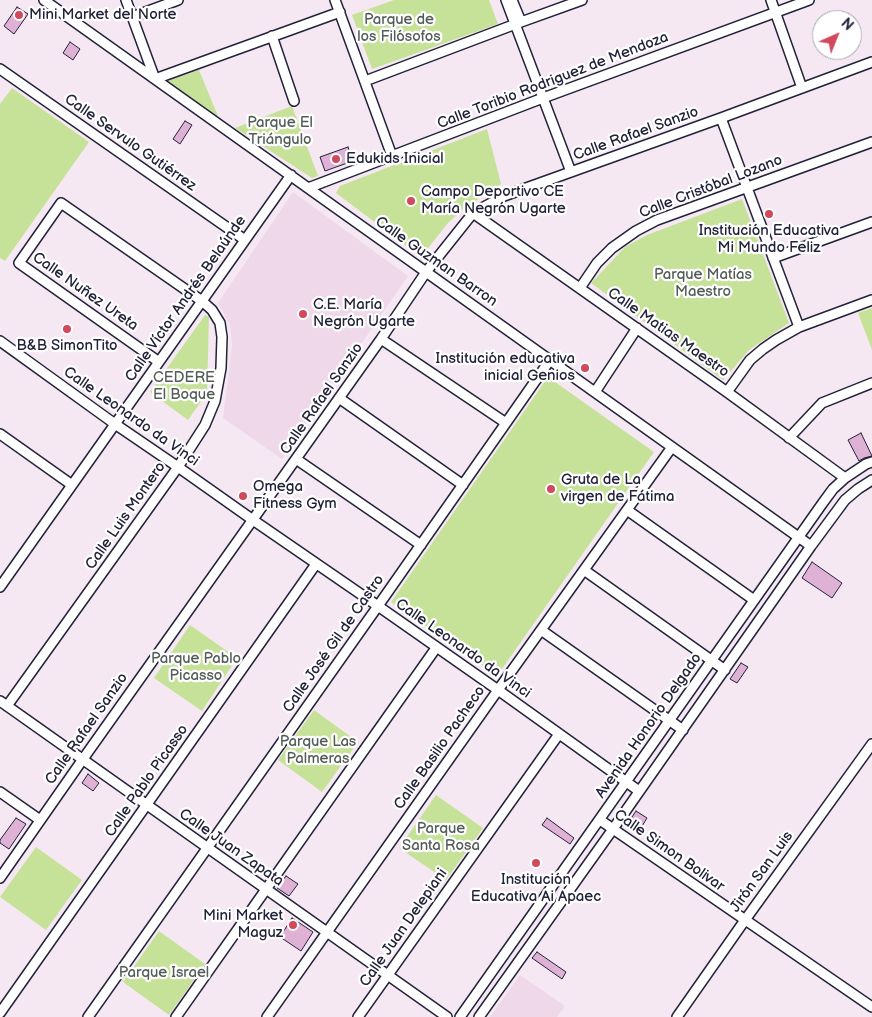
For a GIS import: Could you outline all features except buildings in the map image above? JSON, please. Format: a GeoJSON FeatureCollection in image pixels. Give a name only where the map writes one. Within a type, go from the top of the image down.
{"type":"FeatureCollection","features":[{"type":"Feature","properties":{"kind":"street","name":"Calle Guzman Barron"},"geometry":{"type":"LineString","coordinates":[[44,0],[811,546]]}},
{"type":"Feature","properties":{"kind":"street"},"geometry":{"type":"LineString","coordinates":[[126,0],[155,79],[340,12]]}},
{"type":"Feature","properties":{"kind":"street"},"geometry":{"type":"LineString","coordinates":[[132,17],[178,0]]}},
{"type":"Feature","properties":{"kind":"street"},"geometry":{"type":"LineString","coordinates":[[335,0],[392,156]]}},
{"type":"Feature","properties":{"kind":"street"},"geometry":{"type":"LineString","coordinates":[[506,0],[518,23]]}},
{"type":"Feature","properties":{"kind":"street"},"geometry":{"type":"LineString","coordinates":[[512,0],[543,98],[571,172]]}},
{"type":"Feature","properties":{"kind":"street"},"geometry":{"type":"LineString","coordinates":[[365,81],[582,0]]}},
{"type":"Feature","properties":{"kind":"street"},"geometry":{"type":"LineString","coordinates":[[771,0],[802,88]]}},
{"type":"Feature","properties":{"kind":"street","name":"Calle Toribio Rodriguez de Mendoza"},"geometry":{"type":"LineString","coordinates":[[308,188],[543,98],[808,0]]}},
{"type":"Feature","properties":{"kind":"street"},"geometry":{"type":"LineString","coordinates":[[272,36],[294,101]]}},
{"type":"Feature","properties":{"kind":"street","name":"Calle Rafael Sanzio"},"geometry":{"type":"LineString","coordinates":[[0,878],[82,759],[381,339],[426,272],[473,213],[504,196],[872,62]]}},
{"type":"Feature","properties":{"kind":"street","name":"Calle Servulo Gutiérrez"},"geometry":{"type":"LineString","coordinates":[[0,69],[245,240]]}},
{"type":"Feature","properties":{"kind":"street"},"geometry":{"type":"LineString","coordinates":[[721,118],[799,327]]}},
{"type":"Feature","properties":{"kind":"street","name":"Calle Cristóbal Lozano"},"geometry":{"type":"LineString","coordinates":[[580,288],[597,263],[612,248],[636,231],[657,220],[872,142]]}},
{"type":"Feature","properties":{"kind":"street","name":"Calle Víctor Andrés Belaúnde"},"geometry":{"type":"LineString","coordinates":[[0,586],[290,175]]}},
{"type":"Feature","properties":{"kind":"street","name":"Calle Luis Montero"},"geometry":{"type":"LineString","coordinates":[[4,704],[178,467],[204,425],[215,401],[221,368],[222,337],[220,323],[212,310],[202,301],[61,203],[20,263]]}},
{"type":"Feature","properties":{"kind":"street","name":"Calle Matias Maestro"},"geometry":{"type":"LineString","coordinates":[[473,213],[727,392],[845,478]]}},
{"type":"Feature","properties":{"kind":"street"},"geometry":{"type":"LineString","coordinates":[[773,258],[872,222]]}},
{"type":"Feature","properties":{"kind":"street","name":"Calle Nuñez Ureta"},"geometry":{"type":"LineString","coordinates":[[20,263],[159,362]]}},
{"type":"Feature","properties":{"kind":"street"},"geometry":{"type":"LineString","coordinates":[[727,392],[750,360],[776,340],[799,327],[872,300]]}},
{"type":"Feature","properties":{"kind":"street"},"geometry":{"type":"LineString","coordinates":[[595,392],[637,328]]}},
{"type":"Feature","properties":{"kind":"street"},"geometry":{"type":"LineString","coordinates":[[381,339],[506,423]]}},
{"type":"Feature","properties":{"kind":"street","name":"Calle Leonardo da Vinci"},"geometry":{"type":"LineString","coordinates":[[0,341],[115,424],[498,690],[639,791]]}},
{"type":"Feature","properties":{"kind":"street","name":"Calle José Gil de Castro"},"geometry":{"type":"LineString","coordinates":[[88,1017],[550,360]]}},
{"type":"Feature","properties":{"kind":"street"},"geometry":{"type":"LineString","coordinates":[[789,438],[822,402],[872,383]]}},
{"type":"Feature","properties":{"kind":"street"},"geometry":{"type":"LineString","coordinates":[[339,398],[463,485]]}},
{"type":"Feature","properties":{"kind":"street"},"geometry":{"type":"LineString","coordinates":[[1,438],[72,485]]}},
{"type":"Feature","properties":{"kind":"street","name":"Calle Basilio Pacheco"},"geometry":{"type":"LineString","coordinates":[[267,1017],[672,447]]}},
{"type":"Feature","properties":{"kind":"street"},"geometry":{"type":"LineString","coordinates":[[296,459],[421,545]]}},
{"type":"Feature","properties":{"kind":"street","name":"Avenida Honorio Delgado"},"geometry":{"type":"LineString","coordinates":[[460,1017],[834,489],[845,478],[872,462]]}},
{"type":"Feature","properties":{"kind":"street","name":"Avenida Honorio Delgado"},"geometry":{"type":"LineString","coordinates":[[479,1017],[811,546],[845,500],[872,480]]}},
{"type":"Feature","properties":{"kind":"street"},"geometry":{"type":"LineString","coordinates":[[628,510],[754,600]]}},
{"type":"Feature","properties":{"kind":"street","name":"Calle Pablo Picasso"},"geometry":{"type":"LineString","coordinates":[[0,1014],[316,564]]}},
{"type":"Feature","properties":{"kind":"street"},"geometry":{"type":"LineString","coordinates":[[584,570],[725,670]]}},
{"type":"Feature","properties":{"kind":"street"},"geometry":{"type":"LineString","coordinates":[[541,630],[682,730]]}},
{"type":"Feature","properties":{"kind":"street"},"geometry":{"type":"LineString","coordinates":[[176,1017],[436,648]]}},
{"type":"Feature","properties":{"kind":"street","name":"Calle Juan Zapata"},"geometry":{"type":"LineString","coordinates":[[4,704],[447,1017]]}},
{"type":"Feature","properties":{"kind":"street","name":"Calle Juan Delepiani"},"geometry":{"type":"LineString","coordinates":[[358,1017],[559,734]]}},
{"type":"Feature","properties":{"kind":"street","name":"Jirón San Luis"},"geometry":{"type":"LineString","coordinates":[[677,1017],[872,744]]}},
{"type":"Feature","properties":{"kind":"street"},"geometry":{"type":"LineString","coordinates":[[0,792],[40,820]]}},
{"type":"Feature","properties":{"kind":"street","name":"Calle Simon Bolivar"},"geometry":{"type":"LineString","coordinates":[[600,820],[872,1007]]}},
{"type":"Feature","properties":{"kind":"street"},"geometry":{"type":"LineString","coordinates":[[0,1014],[4,1017]]}},
{"type":"Feature","properties":{"kind":"shaded area","name":"C.E. María Negrón Ugarte"},"geometry":{"type":"Polygon","coordinates":[[[293,192],[408,276],[282,459],[223,418],[232,346],[230,325],[218,303],[293,192]]]}},
{"type":"Feature","properties":{"kind":"shaded area"},"geometry":{"type":"Polygon","coordinates":[[[520,975],[565,1006],[557,1017],[490,1017],[520,975]]]}},
{"type":"Feature","properties":{"kind":"green space","name":"Parque de los Filósofos"},"geometry":{"type":"Polygon","coordinates":[[[394,0],[489,0],[498,24],[372,69],[352,15],[394,0]]]}},
{"type":"Feature","properties":{"kind":"green space"},"geometry":{"type":"Polygon","coordinates":[[[199,70],[220,121],[163,82],[199,70]]]}},
{"type":"Feature","properties":{"kind":"green space"},"geometry":{"type":"Polygon","coordinates":[[[12,88],[89,142],[5,261],[0,258],[0,104],[12,88]]]}},
{"type":"Feature","properties":{"kind":"green space","name":"Parque El Triángulo"},"geometry":{"type":"Polygon","coordinates":[[[292,106],[318,176],[312,178],[235,128],[292,106]]]}},
{"type":"Feature","properties":{"kind":"green space","name":"Campo Deportivo CE María Negrón Ugarte"},"geometry":{"type":"Polygon","coordinates":[[[487,129],[501,184],[462,210],[448,223],[421,257],[336,193],[340,186],[487,129]]]}},
{"type":"Feature","properties":{"kind":"green space","name":"Parque Matías Maestro"},"geometry":{"type":"Polygon","coordinates":[[[742,199],[789,323],[749,350],[723,380],[591,283],[625,247],[647,235],[742,199]]]}},
{"type":"Feature","properties":{"kind":"green space"},"geometry":{"type":"Polygon","coordinates":[[[872,308],[872,350],[858,313],[872,308]]]}},
{"type":"Feature","properties":{"kind":"green space","name":"CEDERE El Boque"},"geometry":{"type":"Polygon","coordinates":[[[205,315],[209,317],[207,393],[188,420],[150,392],[205,315]]]}},
{"type":"Feature","properties":{"kind":"green space"},"geometry":{"type":"Polygon","coordinates":[[[548,377],[654,452],[497,676],[391,602],[548,377]]]}},
{"type":"Feature","properties":{"kind":"green space","name":"Parque Pablo Picasso"},"geometry":{"type":"Polygon","coordinates":[[[190,625],[237,658],[202,711],[154,678],[190,625]]]}},
{"type":"Feature","properties":{"kind":"green space","name":"Parque Las Palmeras"},"geometry":{"type":"Polygon","coordinates":[[[314,710],[358,742],[322,792],[278,760],[314,710]]]}},
{"type":"Feature","properties":{"kind":"green space","name":"Parque Santa Rosa"},"geometry":{"type":"Polygon","coordinates":[[[436,795],[483,828],[446,880],[399,848],[436,795]]]}},
{"type":"Feature","properties":{"kind":"green space"},"geometry":{"type":"Polygon","coordinates":[[[36,847],[82,880],[46,930],[0,897],[36,847]]]}},
{"type":"Feature","properties":{"kind":"green space","name":"Parque Israel"},"geometry":{"type":"Polygon","coordinates":[[[159,931],[205,964],[169,1015],[123,982],[159,931]]]}},
{"type":"Feature","properties":{"kind":"place","name":"Mini Market del Norte"},"geometry":{"type":"Point","coordinates":[19,15]}},
{"type":"Feature","properties":{"kind":"place","name":"Edukids Inicial"},"geometry":{"type":"Point","coordinates":[336,159]}},
{"type":"Feature","properties":{"kind":"place","name":"Campo Deportivo CE María Negrón Ugarte"},"geometry":{"type":"Point","coordinates":[411,201]}},
{"type":"Feature","properties":{"kind":"place","name":"Institución Educativa Mi Mundo Feliz"},"geometry":{"type":"Point","coordinates":[769,214]}},
{"type":"Feature","properties":{"kind":"place","name":"C.E. María Negrón Ugarte"},"geometry":{"type":"Point","coordinates":[303,314]}},
{"type":"Feature","properties":{"kind":"place","name":"B&B SimonTito"},"geometry":{"type":"Point","coordinates":[67,329]}},
{"type":"Feature","properties":{"kind":"place","name":"Institución educativa inicial Genios"},"geometry":{"type":"Point","coordinates":[585,368]}},
{"type":"Feature","properties":{"kind":"place","name":"Gruta de La virgen de Fátima"},"geometry":{"type":"Point","coordinates":[551,489]}},
{"type":"Feature","properties":{"kind":"place","name":"Omega Fitness Gym"},"geometry":{"type":"Point","coordinates":[243,496]}},
{"type":"Feature","properties":{"kind":"place","name":"Institución Educativa Ai Apaec"},"geometry":{"type":"Point","coordinates":[536,863]}},
{"type":"Feature","properties":{"kind":"place","name":"Mini Market Maguz"},"geometry":{"type":"Point","coordinates":[293,925]}}]}
